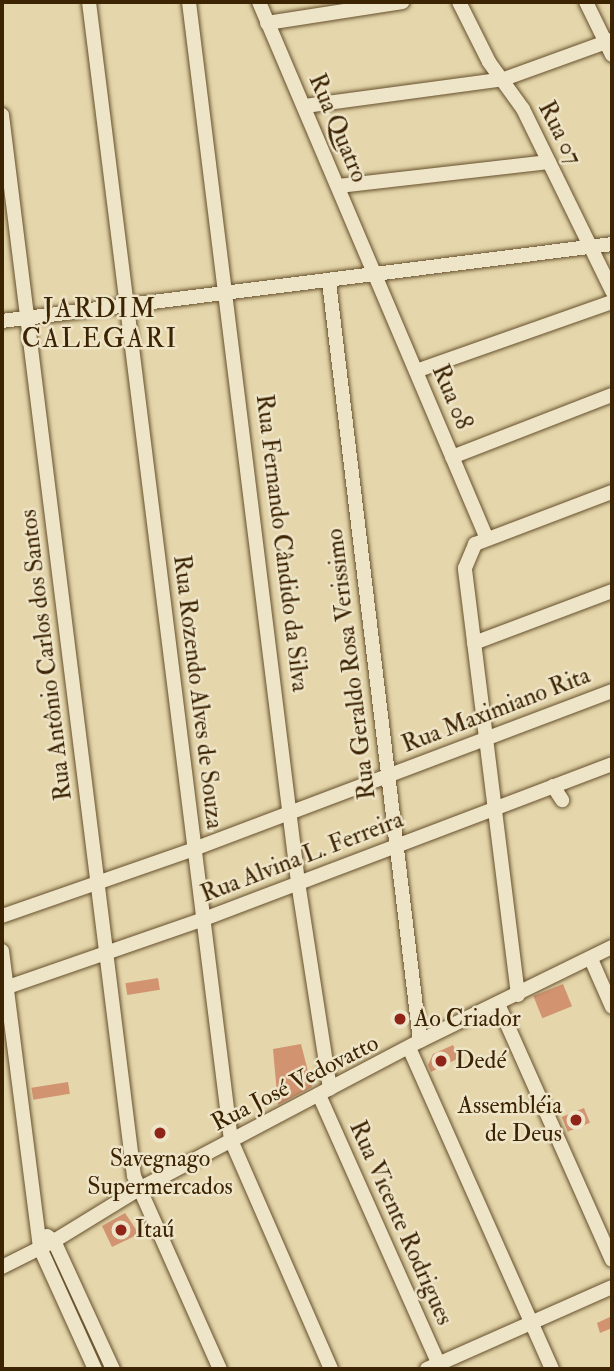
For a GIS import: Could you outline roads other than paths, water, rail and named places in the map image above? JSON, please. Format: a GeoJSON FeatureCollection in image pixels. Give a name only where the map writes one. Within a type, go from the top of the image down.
{"type":"FeatureCollection","features":[{"type":"Feature","properties":{"kind":"street","name":"Rua Rozendo Alves de Souza"},"geometry":{"type":"LineString","coordinates":[[89,2],[230,1140],[331,1369]]}},
{"type":"Feature","properties":{"kind":"street","name":"Rua Fernando Cândido da Silva"},"geometry":{"type":"LineString","coordinates":[[189,2],[228,294],[325,1092]]}},
{"type":"Feature","properties":{"kind":"street","name":"Rua Quatro"},"geometry":{"type":"LineString","coordinates":[[258,2],[374,273]]}},
{"type":"Feature","properties":{"kind":"street"},"geometry":{"type":"LineString","coordinates":[[267,23],[402,2]]}},
{"type":"Feature","properties":{"kind":"street","name":"Rua 07"},"geometry":{"type":"LineString","coordinates":[[459,2],[476,41],[504,79],[549,162],[612,290]]}},
{"type":"Feature","properties":{"kind":"street"},"geometry":{"type":"LineString","coordinates":[[304,106],[504,79],[610,46],[586,2]]}},
{"type":"Feature","properties":{"kind":"street","name":"Rua Antônio Carlos dos Santos"},"geometry":{"type":"LineString","coordinates":[[2,115],[103,955],[139,1189],[220,1369]]}},
{"type":"Feature","properties":{"kind":"street"},"geometry":{"type":"LineString","coordinates":[[339,186],[549,162]]}},
{"type":"Feature","properties":{"kind":"street"},"geometry":{"type":"LineString","coordinates":[[2,321],[329,282],[374,273],[612,244]]}},
{"type":"Feature","properties":{"kind":"street","name":"Rua 08"},"geometry":{"type":"LineString","coordinates":[[374,273],[487,539]]}},
{"type":"Feature","properties":{"kind":"street","name":"Rua Geraldo Rosa Verissimo"},"geometry":{"type":"LineString","coordinates":[[329,282],[387,775],[415,1045],[552,1369]]}},
{"type":"Feature","properties":{"kind":"street"},"geometry":{"type":"LineString","coordinates":[[416,371],[612,302]]}},
{"type":"Feature","properties":{"kind":"street"},"geometry":{"type":"LineString","coordinates":[[453,457],[612,395]]}},
{"type":"Feature","properties":{"kind":"street"},"geometry":{"type":"LineString","coordinates":[[518,995],[465,568],[475,544],[612,492]]}},
{"type":"Feature","properties":{"kind":"street"},"geometry":{"type":"LineString","coordinates":[[474,643],[612,591]]}},
{"type":"Feature","properties":{"kind":"street","name":"Rua Maximiano Rita"},"geometry":{"type":"LineString","coordinates":[[2,916],[194,849],[292,809],[612,691]]}},
{"type":"Feature","properties":{"kind":"street","name":"Rua Alvina L. Ferreira"},"geometry":{"type":"LineString","coordinates":[[4,989],[204,919],[612,764]]}},
{"type":"Feature","properties":{"kind":"street"},"geometry":{"type":"LineString","coordinates":[[553,786],[562,800]]}},
{"type":"Feature","properties":{"kind":"street","name":"Rua José Vedovatto"},"geometry":{"type":"LineString","coordinates":[[2,1266],[54,1241],[139,1189],[230,1140],[612,947]]}},
{"type":"Feature","properties":{"kind":"street"},"geometry":{"type":"LineString","coordinates":[[2,951],[4,989],[40,1248],[95,1369]]}},
{"type":"Feature","properties":{"kind":"street"},"geometry":{"type":"LineString","coordinates":[[591,958],[612,1007]]}},
{"type":"Feature","properties":{"kind":"street"},"geometry":{"type":"LineString","coordinates":[[498,1004],[612,1260]]}},
{"type":"Feature","properties":{"kind":"street","name":"Rua Vicente Rodrigues"},"geometry":{"type":"LineString","coordinates":[[325,1092],[435,1368]]}},
{"type":"Feature","properties":{"kind":"street"},"geometry":{"type":"LineString","coordinates":[[38,1230],[54,1241],[113,1369]]}},
{"type":"Feature","properties":{"kind":"street"},"geometry":{"type":"LineString","coordinates":[[435,1368],[612,1287]]}},
{"type":"Feature","properties":{"kind":"place","name":"Ao Criador"},"geometry":{"type":"Point","coordinates":[400,1019]}},
{"type":"Feature","properties":{"kind":"place","name":"Dedé"},"geometry":{"type":"Point","coordinates":[441,1061]}},
{"type":"Feature","properties":{"kind":"place","name":"Assembléia de Deus"},"geometry":{"type":"Point","coordinates":[576,1120]}},
{"type":"Feature","properties":{"kind":"place","name":"Savegnago Supermercados"},"geometry":{"type":"Point","coordinates":[160,1133]}},
{"type":"Feature","properties":{"kind":"place","name":"Itaú"},"geometry":{"type":"Point","coordinates":[121,1230]}},
{"type":"Feature","properties":{"kind":"district","name":"JARDIM CALEGARI"},"geometry":{"type":"Point","coordinates":[100,325]}}]}
